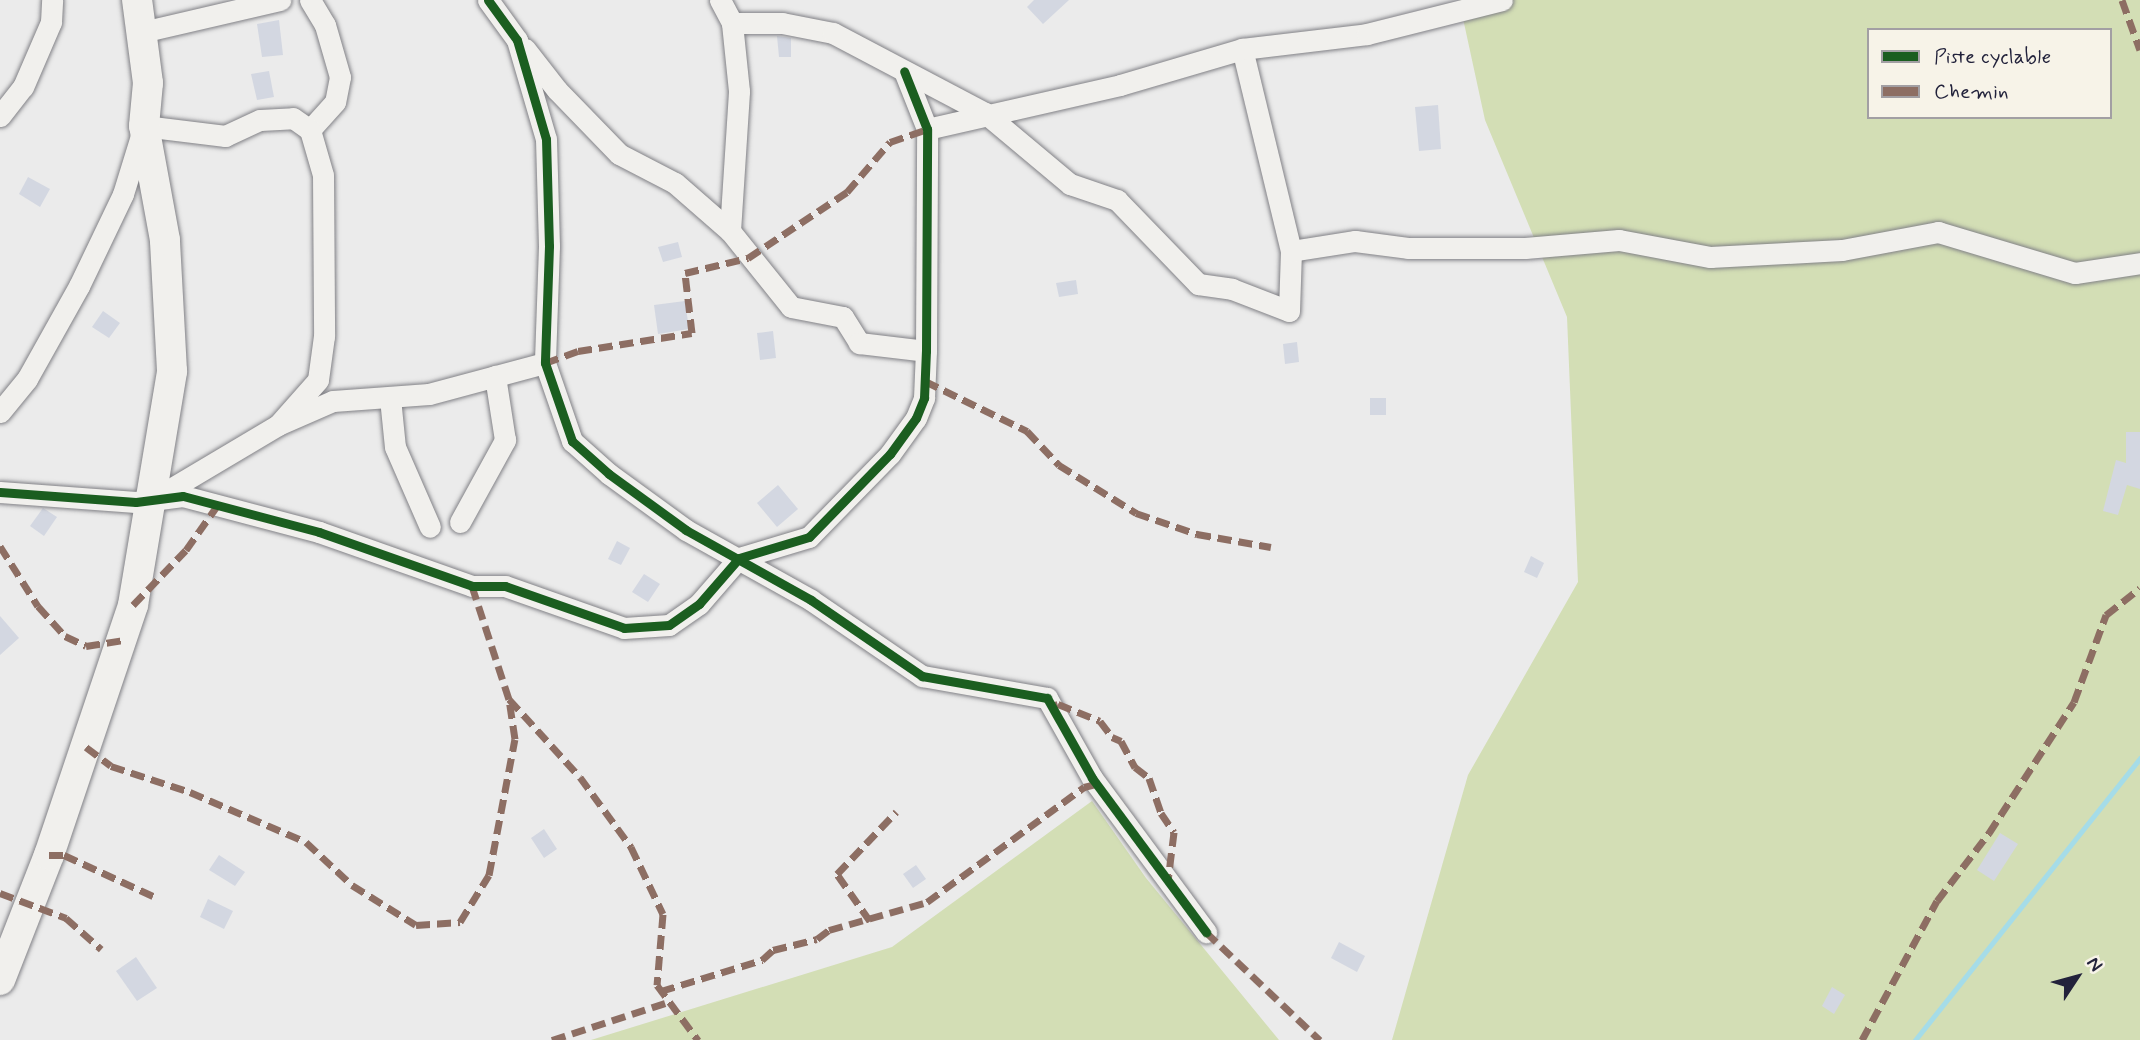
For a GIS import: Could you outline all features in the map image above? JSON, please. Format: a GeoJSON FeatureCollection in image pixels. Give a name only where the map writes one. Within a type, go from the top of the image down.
{"type":"FeatureCollection","features":[{"type":"Feature","properties":{"kind":"street"},"geometry":{"type":"LineString","coordinates":[[0,116],[23,87],[51,22],[52,0]]}},
{"type":"Feature","properties":{"kind":"street"},"geometry":{"type":"LineString","coordinates":[[0,412],[27,379],[79,286],[123,194],[144,126],[148,83],[137,0]]}},
{"type":"Feature","properties":{"kind":"street"},"geometry":{"type":"LineString","coordinates":[[142,32],[280,0]]}},
{"type":"Feature","properties":{"kind":"street"},"geometry":{"type":"LineString","coordinates":[[310,0],[325,25],[340,77],[335,102],[310,130]]}},
{"type":"Feature","properties":{"kind":"street"},"geometry":{"type":"LineString","coordinates":[[488,0],[557,90],[619,154],[675,183],[730,230],[791,307],[843,317],[859,343],[926,351]]}},
{"type":"Feature","properties":{"kind":"street"},"geometry":{"type":"LineString","coordinates":[[720,0],[732,23],[739,91],[730,230]]}},
{"type":"Feature","properties":{"kind":"street"},"geometry":{"type":"LineString","coordinates":[[927,129],[985,113],[1120,85],[1241,48],[1367,34],[1502,0]]}},
{"type":"Feature","properties":{"kind":"street"},"geometry":{"type":"LineString","coordinates":[[732,23],[782,23],[833,33],[985,113],[1070,184],[1117,200],[1198,284],[1232,289],[1289,311],[1291,251],[1241,48]]}},
{"type":"Feature","properties":{"kind":"street"},"geometry":{"type":"LineString","coordinates":[[517,40],[546,139],[549,246],[545,363],[572,441],[609,474],[686,530],[811,600],[922,676],[1047,698],[1092,778],[1206,932]]}},
{"type":"Feature","properties":{"kind":"street"},"geometry":{"type":"LineString","coordinates":[[0,492],[75,501],[151,500],[183,496],[319,532],[405,565],[472,586],[505,586],[624,628],[669,625],[699,604],[739,558],[809,537],[890,454],[916,418],[924,398],[926,351],[927,129],[904,71]]}},
{"type":"Feature","properties":{"kind":"street"},"geometry":{"type":"LineString","coordinates":[[144,126],[225,136],[260,120],[293,118],[310,130],[323,175],[324,336],[318,380],[278,425]]}},
{"type":"Feature","properties":{"kind":"street"},"geometry":{"type":"LineString","coordinates":[[0,980],[49,855],[133,605],[151,500],[172,371],[165,240],[144,126]]}},
{"type":"Feature","properties":{"kind":"street"},"geometry":{"type":"LineString","coordinates":[[1291,251],[1355,241],[1408,248],[1525,248],[1619,240],[1710,257],[1842,250],[1938,232],[2076,273],[2140,263]]}},
{"type":"Feature","properties":{"kind":"street"},"geometry":{"type":"LineString","coordinates":[[151,500],[209,470],[278,425],[333,401],[429,394],[545,363]]}},
{"type":"Feature","properties":{"kind":"street"},"geometry":{"type":"LineString","coordinates":[[460,522],[505,440],[495,376]]}},
{"type":"Feature","properties":{"kind":"street"},"geometry":{"type":"LineString","coordinates":[[390,398],[395,447],[430,527]]}},
{"type":"Feature","properties":{"kind":"green space"},"geometry":{"type":"Polygon","coordinates":[[[1459,0],[2140,0],[2140,1040],[1392,1040],[1468,775],[1578,582],[1567,317],[1485,120],[1459,0]]]}},
{"type":"Feature","properties":{"kind":"green space"},"geometry":{"type":"Polygon","coordinates":[[[1092,801],[1146,878],[1279,1040],[591,1040],[892,947],[1092,801]]]}},
{"type":"Feature","properties":{"kind":"building"},"geometry":{"type":"Polygon","coordinates":[[[1034,0],[1069,0],[1043,24],[1027,7],[1034,0]]]}},
{"type":"Feature","properties":{"kind":"building"},"geometry":{"type":"Polygon","coordinates":[[[279,20],[283,55],[262,57],[257,24],[279,20]]]}},
{"type":"Feature","properties":{"kind":"building"},"geometry":{"type":"Polygon","coordinates":[[[777,36],[791,38],[791,57],[779,57],[777,36]]]}},
{"type":"Feature","properties":{"kind":"building"},"geometry":{"type":"Polygon","coordinates":[[[269,71],[274,97],[257,100],[251,74],[269,71]]]}},
{"type":"Feature","properties":{"kind":"building"},"geometry":{"type":"Polygon","coordinates":[[[1438,105],[1441,149],[1419,151],[1415,107],[1438,105]]]}},
{"type":"Feature","properties":{"kind":"building"},"geometry":{"type":"Polygon","coordinates":[[[28,177],[50,189],[40,207],[19,194],[28,177]]]}},
{"type":"Feature","properties":{"kind":"building"},"geometry":{"type":"Polygon","coordinates":[[[678,242],[682,257],[663,262],[658,247],[678,242]]]}},
{"type":"Feature","properties":{"kind":"building"},"geometry":{"type":"Polygon","coordinates":[[[1076,280],[1078,294],[1059,297],[1056,283],[1076,280]]]}},
{"type":"Feature","properties":{"kind":"building"},"geometry":{"type":"Polygon","coordinates":[[[685,301],[689,329],[658,334],[654,305],[685,301]]]}},
{"type":"Feature","properties":{"kind":"building"},"geometry":{"type":"Polygon","coordinates":[[[103,311],[120,323],[109,338],[92,327],[103,311]]]}},
{"type":"Feature","properties":{"kind":"building"},"geometry":{"type":"Polygon","coordinates":[[[773,331],[776,358],[760,360],[757,333],[773,331]]]}},
{"type":"Feature","properties":{"kind":"building"},"geometry":{"type":"Polygon","coordinates":[[[1297,342],[1299,362],[1285,364],[1283,344],[1297,342]]]}},
{"type":"Feature","properties":{"kind":"building"},"geometry":{"type":"Polygon","coordinates":[[[1370,398],[1386,398],[1386,415],[1370,415],[1370,398]]]}},
{"type":"Feature","properties":{"kind":"building"},"geometry":{"type":"Polygon","coordinates":[[[2126,432],[2140,432],[2140,489],[2127,485],[2118,515],[2103,511],[2116,460],[2126,463],[2126,432]]]}},
{"type":"Feature","properties":{"kind":"building"},"geometry":{"type":"Polygon","coordinates":[[[778,485],[798,509],[777,527],[757,503],[778,485]]]}},
{"type":"Feature","properties":{"kind":"building"},"geometry":{"type":"Polygon","coordinates":[[[43,508],[57,517],[44,536],[30,526],[43,508]]]}},
{"type":"Feature","properties":{"kind":"building"},"geometry":{"type":"Polygon","coordinates":[[[617,541],[630,548],[621,565],[608,559],[617,541]]]}},
{"type":"Feature","properties":{"kind":"building"},"geometry":{"type":"Polygon","coordinates":[[[1531,556],[1544,563],[1537,578],[1524,572],[1531,556]]]}},
{"type":"Feature","properties":{"kind":"building"},"geometry":{"type":"Polygon","coordinates":[[[644,574],[660,584],[648,602],[632,592],[644,574]]]}},
{"type":"Feature","properties":{"kind":"building"},"geometry":{"type":"Polygon","coordinates":[[[0,616],[19,638],[0,655],[0,616]]]}},
{"type":"Feature","properties":{"kind":"building"},"geometry":{"type":"Polygon","coordinates":[[[544,829],[557,849],[544,858],[531,838],[544,829]]]}},
{"type":"Feature","properties":{"kind":"building"},"geometry":{"type":"Polygon","coordinates":[[[2000,833],[2018,844],[1994,881],[1977,870],[2000,833]]]}},
{"type":"Feature","properties":{"kind":"building"},"geometry":{"type":"Polygon","coordinates":[[[219,855],[245,872],[235,886],[209,870],[219,855]]]}},
{"type":"Feature","properties":{"kind":"building"},"geometry":{"type":"Polygon","coordinates":[[[916,865],[926,879],[913,888],[903,874],[916,865]]]}},
{"type":"Feature","properties":{"kind":"building"},"geometry":{"type":"Polygon","coordinates":[[[208,899],[233,911],[224,929],[200,917],[208,899]]]}},
{"type":"Feature","properties":{"kind":"building"},"geometry":{"type":"Polygon","coordinates":[[[1339,942],[1365,956],[1357,972],[1331,958],[1339,942]]]}},
{"type":"Feature","properties":{"kind":"building"},"geometry":{"type":"Polygon","coordinates":[[[136,957],[157,988],[137,1001],[116,971],[136,957]]]}},
{"type":"Feature","properties":{"kind":"building"},"geometry":{"type":"Polygon","coordinates":[[[1832,987],[1845,995],[1834,1014],[1822,1006],[1832,987]]]}},
{"type":"Feature","properties":{"kind":"waterway"},"geometry":{"type":"LineString","coordinates":[[1915,1040],[2140,758]]}},
{"type":"Feature","properties":{"kind":"marked path"},"geometry":{"type":"LineString","coordinates":[[2122,0],[2140,50]]}},
{"type":"Feature","properties":{"kind":"marked path"},"geometry":{"type":"LineString","coordinates":[[545,363],[578,351],[692,333],[685,273],[748,258],[847,192],[890,142],[927,129]]}},
{"type":"Feature","properties":{"kind":"marked path"},"geometry":{"type":"LineString","coordinates":[[925,381],[1027,431],[1059,465],[1136,513],[1197,534],[1271,547]]}},
{"type":"Feature","properties":{"kind":"marked path"},"geometry":{"type":"LineString","coordinates":[[133,605],[186,550],[217,506]]}},
{"type":"Feature","properties":{"kind":"marked path"},"geometry":{"type":"LineString","coordinates":[[0,546],[38,606],[65,636],[86,646],[122,640]]}},
{"type":"Feature","properties":{"kind":"marked path"},"geometry":{"type":"LineString","coordinates":[[472,586],[509,699],[580,777],[631,847],[663,914],[657,985],[698,1040]]}},
{"type":"Feature","properties":{"kind":"marked path"},"geometry":{"type":"LineString","coordinates":[[1862,1040],[1937,901],[1989,833],[2074,702],[2106,615],[2140,588]]}},
{"type":"Feature","properties":{"kind":"marked path"},"geometry":{"type":"LineString","coordinates":[[86,747],[111,766],[190,792],[306,842],[352,885],[416,925],[460,922],[489,875],[515,739],[509,699]]}},
{"type":"Feature","properties":{"kind":"marked path"},"geometry":{"type":"LineString","coordinates":[[1052,706],[1058,704],[1100,721],[1112,737],[1121,741],[1135,767],[1149,778],[1161,813],[1174,832],[1168,881]]}},
{"type":"Feature","properties":{"kind":"marked path"},"geometry":{"type":"LineString","coordinates":[[661,991],[762,960],[773,950],[817,939],[829,930],[927,902],[1084,787],[1096,784]]}},
{"type":"Feature","properties":{"kind":"marked path"},"geometry":{"type":"LineString","coordinates":[[870,921],[837,874],[896,812]]}},
{"type":"Feature","properties":{"kind":"marked path"},"geometry":{"type":"LineString","coordinates":[[49,855],[64,855],[153,896]]}},
{"type":"Feature","properties":{"kind":"marked path"},"geometry":{"type":"LineString","coordinates":[[0,893],[66,918],[101,949]]}},
{"type":"Feature","properties":{"kind":"marked path"},"geometry":{"type":"LineString","coordinates":[[1206,932],[1320,1040]]}},
{"type":"Feature","properties":{"kind":"marked path"},"geometry":{"type":"LineString","coordinates":[[552,1040],[668,1002]]}},
{"type":"Feature","properties":{"kind":"cycle path"},"geometry":{"type":"LineString","coordinates":[[488,0],[517,40],[546,139],[549,246],[545,363],[572,441],[609,474],[686,530],[811,600],[922,676],[1047,698],[1092,778],[1206,932]]}},
{"type":"Feature","properties":{"kind":"cycle path"},"geometry":{"type":"LineString","coordinates":[[0,492],[136,502],[183,496],[319,532],[472,586],[505,586],[624,628],[669,625],[699,604],[739,558],[809,537],[890,454],[916,418],[924,398],[926,351],[927,129],[904,71]]}}]}
